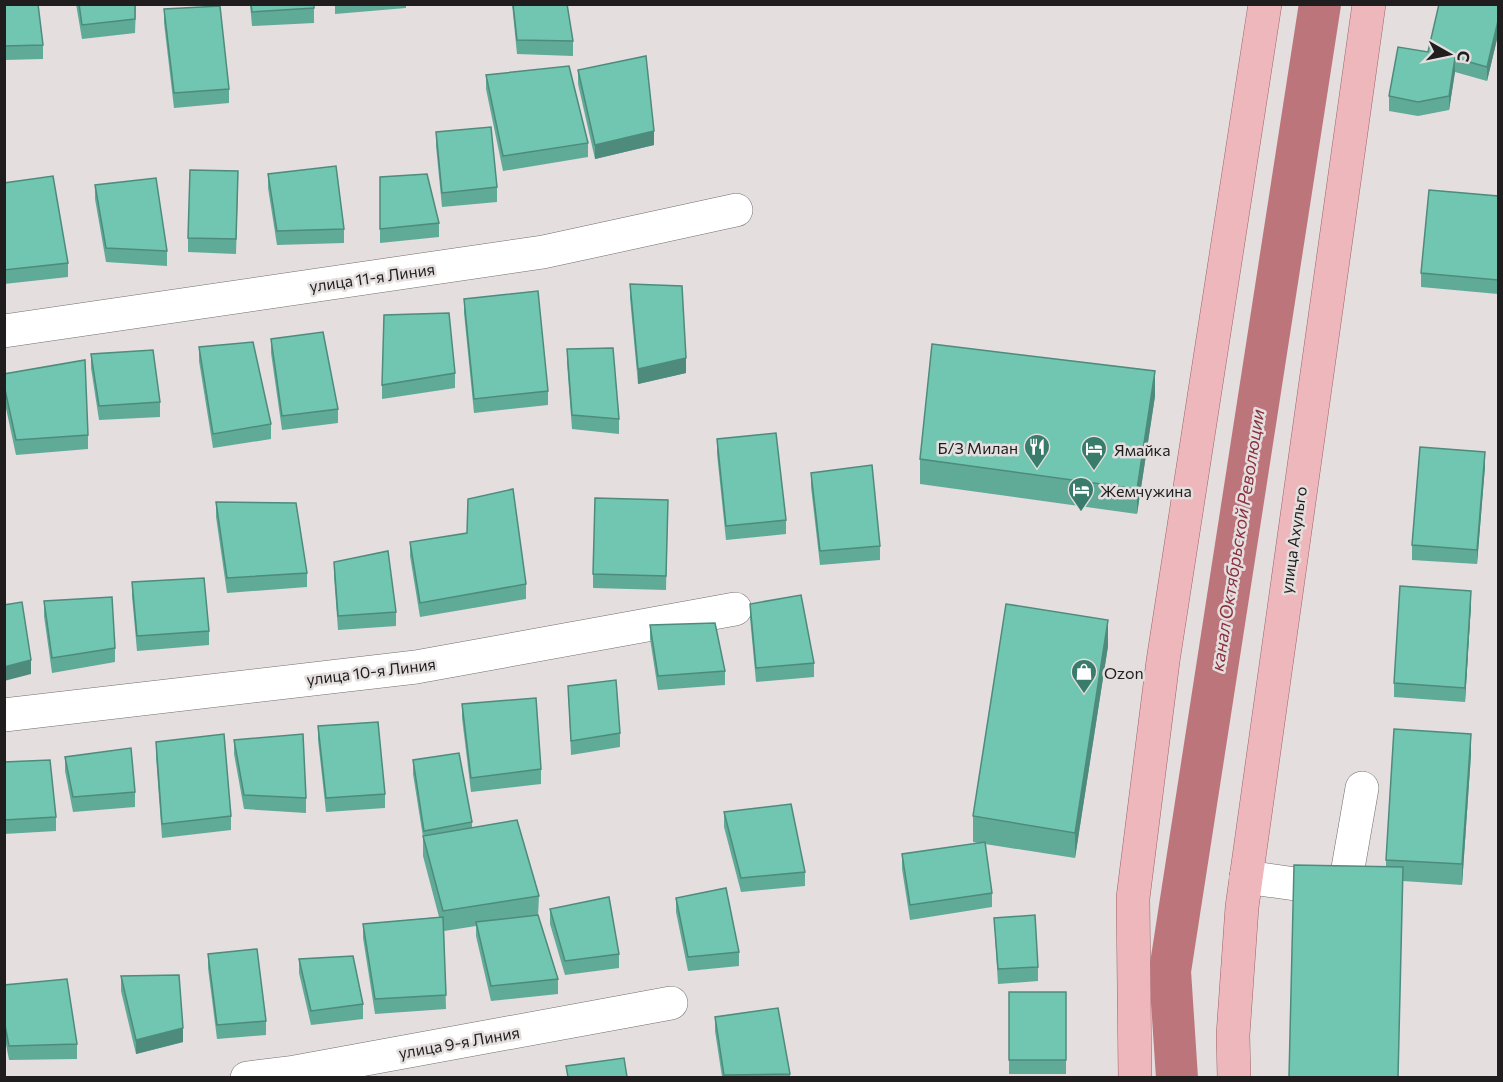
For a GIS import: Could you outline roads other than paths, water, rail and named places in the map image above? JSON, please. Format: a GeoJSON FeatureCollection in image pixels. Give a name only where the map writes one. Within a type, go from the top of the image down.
{"type":"FeatureCollection","features":[{"type":"Feature","properties":{"kind":"main road"},"geometry":{"type":"LineString","coordinates":[[1135,1077],[1133,898],[1163,661],[1265,4]]}},
{"type":"Feature","properties":{"kind":"main road","name":"улица Ахульго"},"geometry":{"type":"LineString","coordinates":[[1234,1077],[1233,1035],[1242,907],[1369,4]]}},
{"type":"Feature","properties":{"kind":"street","name":"улица 11-я Линия"},"geometry":{"type":"LineString","coordinates":[[4,331],[543,252],[736,210]]}},
{"type":"Feature","properties":{"kind":"street","name":"улица 10-я Линия"},"geometry":{"type":"LineString","coordinates":[[4,715],[416,667],[735,609]]}},
{"type":"Feature","properties":{"kind":"street"},"geometry":{"type":"LineString","coordinates":[[1246,877],[1344,891],[1362,788]]}},
{"type":"Feature","properties":{"kind":"street","name":"улица 9-я Линия"},"geometry":{"type":"LineString","coordinates":[[247,1077],[295,1072],[671,1003]]}},
{"type":"Feature","properties":{"kind":"waterway","name":"канал Октябрьской Революции"},"geometry":{"type":"LineString","coordinates":[[1177,1078],[1170,971],[1320,4]]}},
{"type":"Feature","properties":{"kind":"place","name":"Б/З Милан"},"geometry":{"type":"Point","coordinates":[1037,470]}},
{"type":"Feature","properties":{"kind":"place","name":"Ямайка"},"geometry":{"type":"Point","coordinates":[1094,472]}},
{"type":"Feature","properties":{"kind":"place","name":"Жемчужина"},"geometry":{"type":"Point","coordinates":[1081,513]}},
{"type":"Feature","properties":{"kind":"place","name":"Ozon"},"geometry":{"type":"Point","coordinates":[1084,695]}}]}
